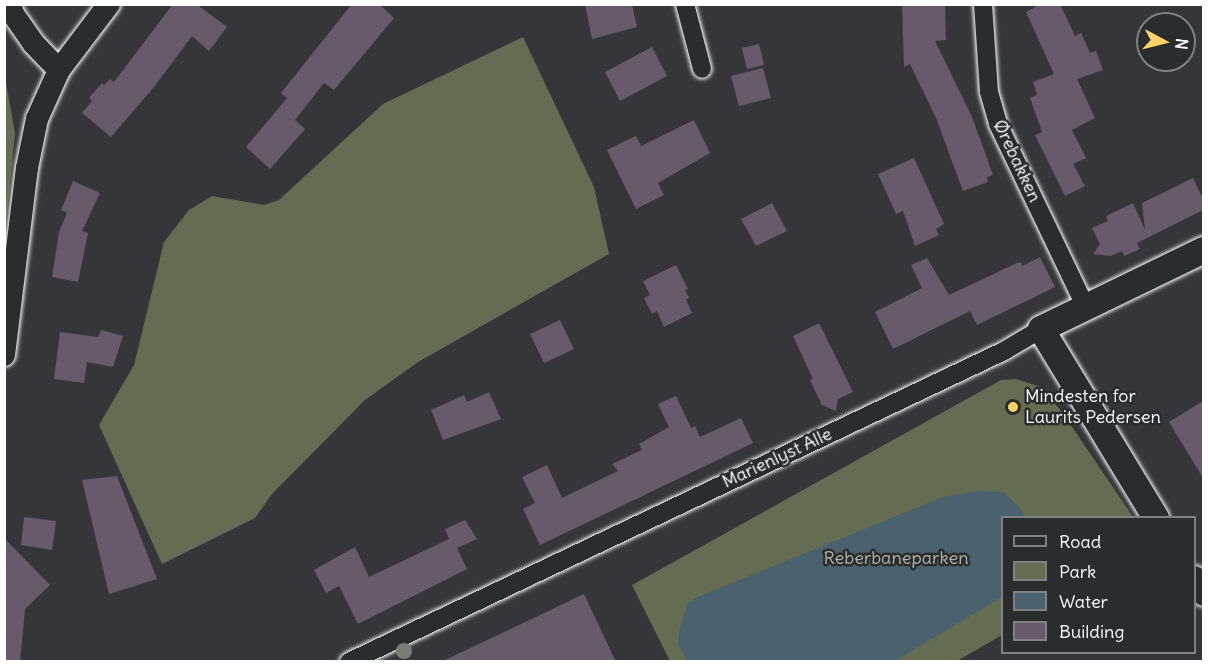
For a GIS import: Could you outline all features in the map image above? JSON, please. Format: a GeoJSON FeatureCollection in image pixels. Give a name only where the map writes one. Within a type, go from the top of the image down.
{"type":"FeatureCollection","features":[{"type":"Feature","properties":{"kind":"main road","name":"Marienlyst Alle"},"geometry":{"type":"LineString","coordinates":[[1041,329],[1203,250]]}},
{"type":"Feature","properties":{"kind":"main road"},"geometry":{"type":"LineString","coordinates":[[1041,329],[1155,516]]}},
{"type":"Feature","properties":{"kind":"street"},"geometry":{"type":"LineString","coordinates":[[10,4],[13,14],[33,43],[59,70]]}},
{"type":"Feature","properties":{"kind":"street"},"geometry":{"type":"LineString","coordinates":[[4,355],[27,168],[37,119],[59,70],[109,4]]}},
{"type":"Feature","properties":{"kind":"street"},"geometry":{"type":"LineString","coordinates":[[685,4],[702,69]]}},
{"type":"Feature","properties":{"kind":"street","name":"Ørebakken"},"geometry":{"type":"LineString","coordinates":[[983,4],[989,92],[998,124],[1086,308]]}},
{"type":"Feature","properties":{"kind":"street","name":"Marienlyst Alle"},"geometry":{"type":"LineString","coordinates":[[349,662],[1004,351],[1041,329]]}},
{"type":"Feature","properties":{"kind":"green space"},"geometry":{"type":"Polygon","coordinates":[[[523,37],[594,187],[609,254],[418,362],[365,400],[272,494],[255,518],[162,564],[99,425],[134,365],[164,242],[189,210],[212,196],[264,205],[279,200],[383,104],[523,37]]]}},
{"type":"Feature","properties":{"kind":"green space"},"geometry":{"type":"Polygon","coordinates":[[[5,77],[15,133],[5,232],[5,77]]]}},
{"type":"Feature","properties":{"kind":"green space","name":"Reberbaneparken"},"geometry":{"type":"Polygon","coordinates":[[[1016,379],[1041,387],[1062,412],[1132,516],[1001,516],[1001,636],[957,661],[670,661],[632,585],[1001,380],[1016,379]]]}},
{"type":"Feature","properties":{"kind":"water"},"geometry":{"type":"Polygon","coordinates":[[[978,491],[1003,492],[1020,508],[1024,516],[1001,516],[1001,598],[895,661],[687,661],[678,644],[687,604],[700,596],[943,497],[978,491]]]}},
{"type":"Feature","properties":{"kind":"building"},"geometry":{"type":"Polygon","coordinates":[[[173,4],[196,4],[227,27],[209,51],[192,36],[154,87],[111,137],[82,113],[92,101],[89,98],[102,83],[104,85],[110,79],[114,82],[173,4]]]}},
{"type":"Feature","properties":{"kind":"building"},"geometry":{"type":"Polygon","coordinates":[[[352,4],[379,4],[394,18],[334,90],[324,83],[295,120],[305,129],[270,169],[246,147],[287,98],[281,93],[352,4]]]}},
{"type":"Feature","properties":{"kind":"building"},"geometry":{"type":"Polygon","coordinates":[[[585,4],[632,4],[637,27],[592,39],[585,4]]]}},
{"type":"Feature","properties":{"kind":"building"},"geometry":{"type":"Polygon","coordinates":[[[902,4],[945,4],[946,40],[935,41],[972,117],[993,175],[987,177],[988,182],[963,191],[936,118],[910,64],[904,67],[902,4]]]}},
{"type":"Feature","properties":{"kind":"building"},"geometry":{"type":"Polygon","coordinates":[[[1041,4],[1060,4],[1075,36],[1081,33],[1090,53],[1096,51],[1103,70],[1077,79],[1095,118],[1072,130],[1086,158],[1073,164],[1085,186],[1065,196],[1035,135],[1042,132],[1030,98],[1037,95],[1033,82],[1054,74],[1026,12],[1041,4]]]}},
{"type":"Feature","properties":{"kind":"building"},"geometry":{"type":"Polygon","coordinates":[[[759,44],[764,65],[747,69],[742,48],[759,44]]]}},
{"type":"Feature","properties":{"kind":"building"},"geometry":{"type":"Polygon","coordinates":[[[652,47],[667,76],[620,101],[605,72],[652,47]]]}},
{"type":"Feature","properties":{"kind":"building"},"geometry":{"type":"Polygon","coordinates":[[[763,68],[771,98],[739,106],[731,76],[763,68]]]}},
{"type":"Feature","properties":{"kind":"building"},"geometry":{"type":"Polygon","coordinates":[[[694,120],[710,153],[658,183],[664,195],[636,209],[607,150],[636,136],[641,146],[694,120]]]}},
{"type":"Feature","properties":{"kind":"building"},"geometry":{"type":"Polygon","coordinates":[[[914,158],[944,224],[936,229],[939,235],[915,246],[903,211],[896,214],[878,174],[914,158]]]}},
{"type":"Feature","properties":{"kind":"building"},"geometry":{"type":"Polygon","coordinates":[[[1193,178],[1203,199],[1203,210],[1137,243],[1140,249],[1124,256],[1122,251],[1111,256],[1093,254],[1100,244],[1092,228],[1108,221],[1106,216],[1133,203],[1145,230],[1142,203],[1193,178]]]}},
{"type":"Feature","properties":{"kind":"building"},"geometry":{"type":"Polygon","coordinates":[[[73,181],[100,193],[82,231],[88,233],[78,282],[52,277],[59,232],[67,213],[61,210],[73,181]]]}},
{"type":"Feature","properties":{"kind":"building"},"geometry":{"type":"Polygon","coordinates":[[[772,203],[787,231],[756,246],[741,219],[772,203]]]}},
{"type":"Feature","properties":{"kind":"building"},"geometry":{"type":"Polygon","coordinates":[[[1040,257],[1055,287],[977,325],[970,311],[893,349],[875,312],[922,288],[911,265],[927,258],[949,295],[1017,263],[1021,262],[1022,266],[1040,257]]]}},
{"type":"Feature","properties":{"kind":"building"},"geometry":{"type":"Polygon","coordinates":[[[676,265],[688,289],[685,290],[689,298],[686,299],[692,313],[664,327],[657,311],[652,314],[644,298],[650,295],[643,281],[676,265]]]}},
{"type":"Feature","properties":{"kind":"building"},"geometry":{"type":"Polygon","coordinates":[[[560,320],[574,349],[544,363],[530,334],[560,320]]]}},
{"type":"Feature","properties":{"kind":"building"},"geometry":{"type":"Polygon","coordinates":[[[819,323],[853,392],[838,399],[836,411],[822,405],[793,336],[819,323]]]}},
{"type":"Feature","properties":{"kind":"building"},"geometry":{"type":"Polygon","coordinates":[[[101,330],[123,336],[113,367],[87,362],[84,383],[54,379],[60,332],[98,337],[101,330]]]}},
{"type":"Feature","properties":{"kind":"building"},"geometry":{"type":"Polygon","coordinates":[[[489,392],[501,419],[443,440],[431,410],[464,395],[467,402],[489,392]]]}},
{"type":"Feature","properties":{"kind":"building"},"geometry":{"type":"Polygon","coordinates":[[[676,396],[691,428],[695,426],[700,437],[741,418],[753,443],[540,545],[523,509],[535,503],[522,477],[547,465],[562,498],[618,471],[612,464],[642,450],[639,444],[669,427],[658,404],[676,396]]]}},
{"type":"Feature","properties":{"kind":"building"},"geometry":{"type":"Polygon","coordinates":[[[1203,401],[1203,478],[1169,422],[1203,401]]]}},
{"type":"Feature","properties":{"kind":"building"},"geometry":{"type":"Polygon","coordinates":[[[117,476],[157,579],[109,594],[82,480],[117,476]]]}},
{"type":"Feature","properties":{"kind":"building"},"geometry":{"type":"Polygon","coordinates":[[[24,517],[56,521],[52,550],[21,545],[24,517]]]}},
{"type":"Feature","properties":{"kind":"building"},"geometry":{"type":"Polygon","coordinates":[[[465,520],[477,539],[457,548],[467,569],[358,624],[339,586],[326,593],[314,570],[355,547],[369,577],[449,539],[445,529],[465,520]]]}},
{"type":"Feature","properties":{"kind":"building"},"geometry":{"type":"Polygon","coordinates":[[[4,538],[50,585],[25,609],[20,662],[4,662],[4,538]]]}},
{"type":"Feature","properties":{"kind":"building"},"geometry":{"type":"Polygon","coordinates":[[[584,594],[616,662],[441,662],[584,594]]]}},
{"type":"Feature","properties":{"kind":"place","name":"Mindesten for Laurits Pedersen"},"geometry":{"type":"Point","coordinates":[1013,407]}}]}
